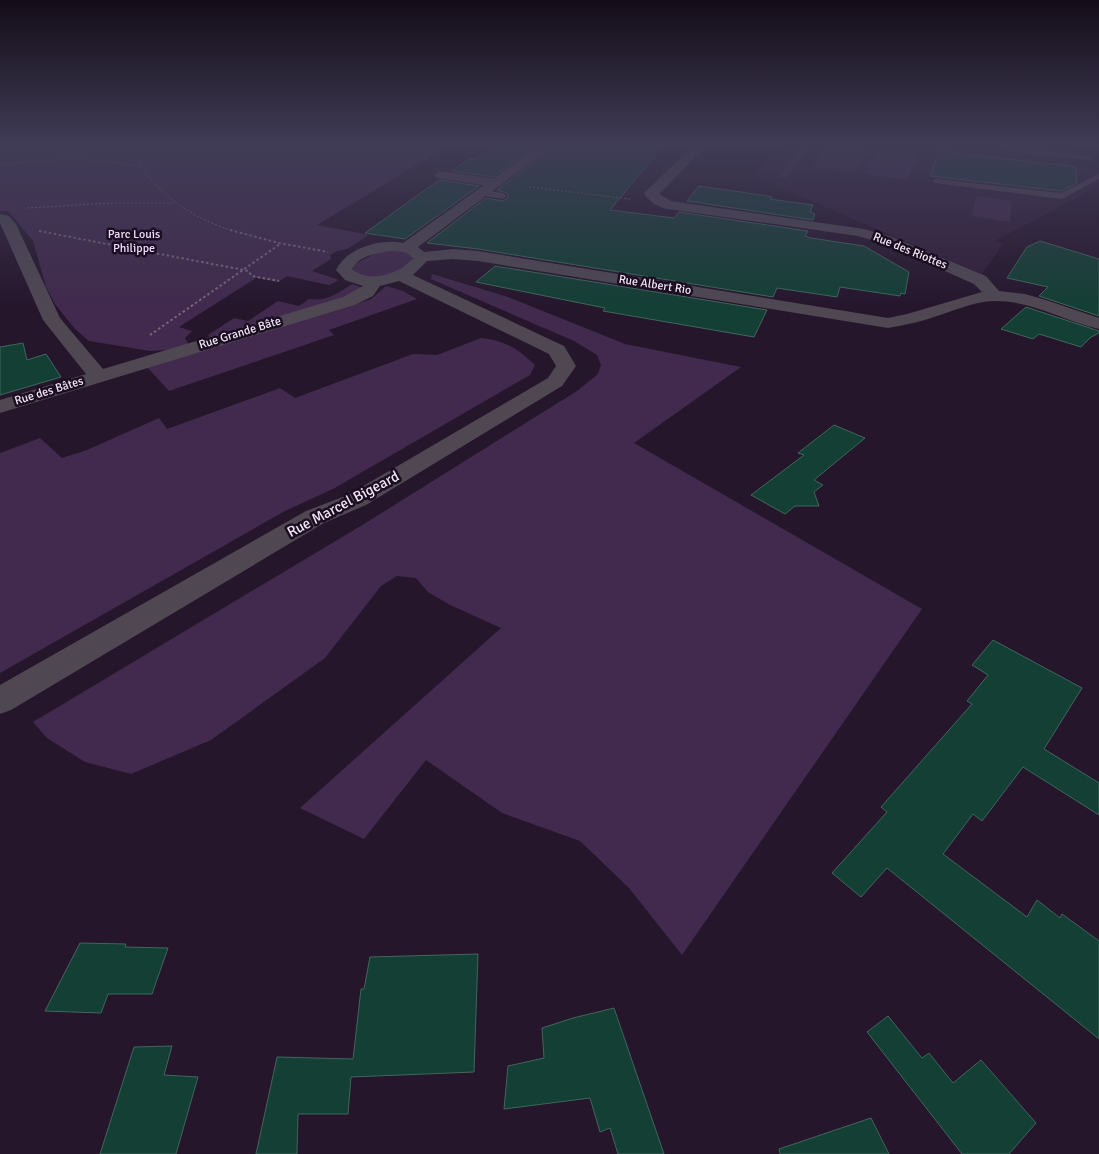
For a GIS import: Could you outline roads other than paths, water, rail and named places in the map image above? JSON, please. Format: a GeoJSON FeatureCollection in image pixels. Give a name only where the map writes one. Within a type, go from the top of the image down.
{"type":"FeatureCollection","features":[{"type":"Feature","properties":{"kind":"street"},"geometry":{"type":"LineString","coordinates":[[371,281],[400,275],[419,262],[414,253],[475,199]]}},
{"type":"Feature","properties":{"kind":"street","name":"Rue des Riottes"},"geometry":{"type":"LineString","coordinates":[[656,199],[668,205],[859,232],[887,240],[980,280],[994,295]]}},
{"type":"Feature","properties":{"kind":"street"},"geometry":{"type":"LineString","coordinates":[[0,218],[9,224],[52,320],[98,376]]}},
{"type":"Feature","properties":{"kind":"street","name":"Rue Albert Rio"},"geometry":{"type":"LineString","coordinates":[[371,281],[353,278],[344,270],[346,265],[357,257],[370,250],[380,248],[414,253],[478,256],[888,323],[906,321],[980,297],[994,295],[1022,298],[1099,324]]}},
{"type":"Feature","properties":{"kind":"street","name":"Rue Marcel Bigeard"},"geometry":{"type":"LineString","coordinates":[[0,701],[315,517],[357,500],[554,382],[566,366],[557,350],[400,275]]}},
{"type":"Feature","properties":{"kind":"street","name":"Rue Grande Bâte"},"geometry":{"type":"LineString","coordinates":[[98,376],[349,301],[367,292],[372,286],[371,281]]}},
{"type":"Feature","properties":{"kind":"street","name":"Rue des Bâtes"},"geometry":{"type":"LineString","coordinates":[[0,407],[98,376]]}},
{"type":"Feature","properties":{"kind":"park label","name":"Parc Louis Philippe"},"geometry":{"type":"Point","coordinates":[134,241]}}]}
